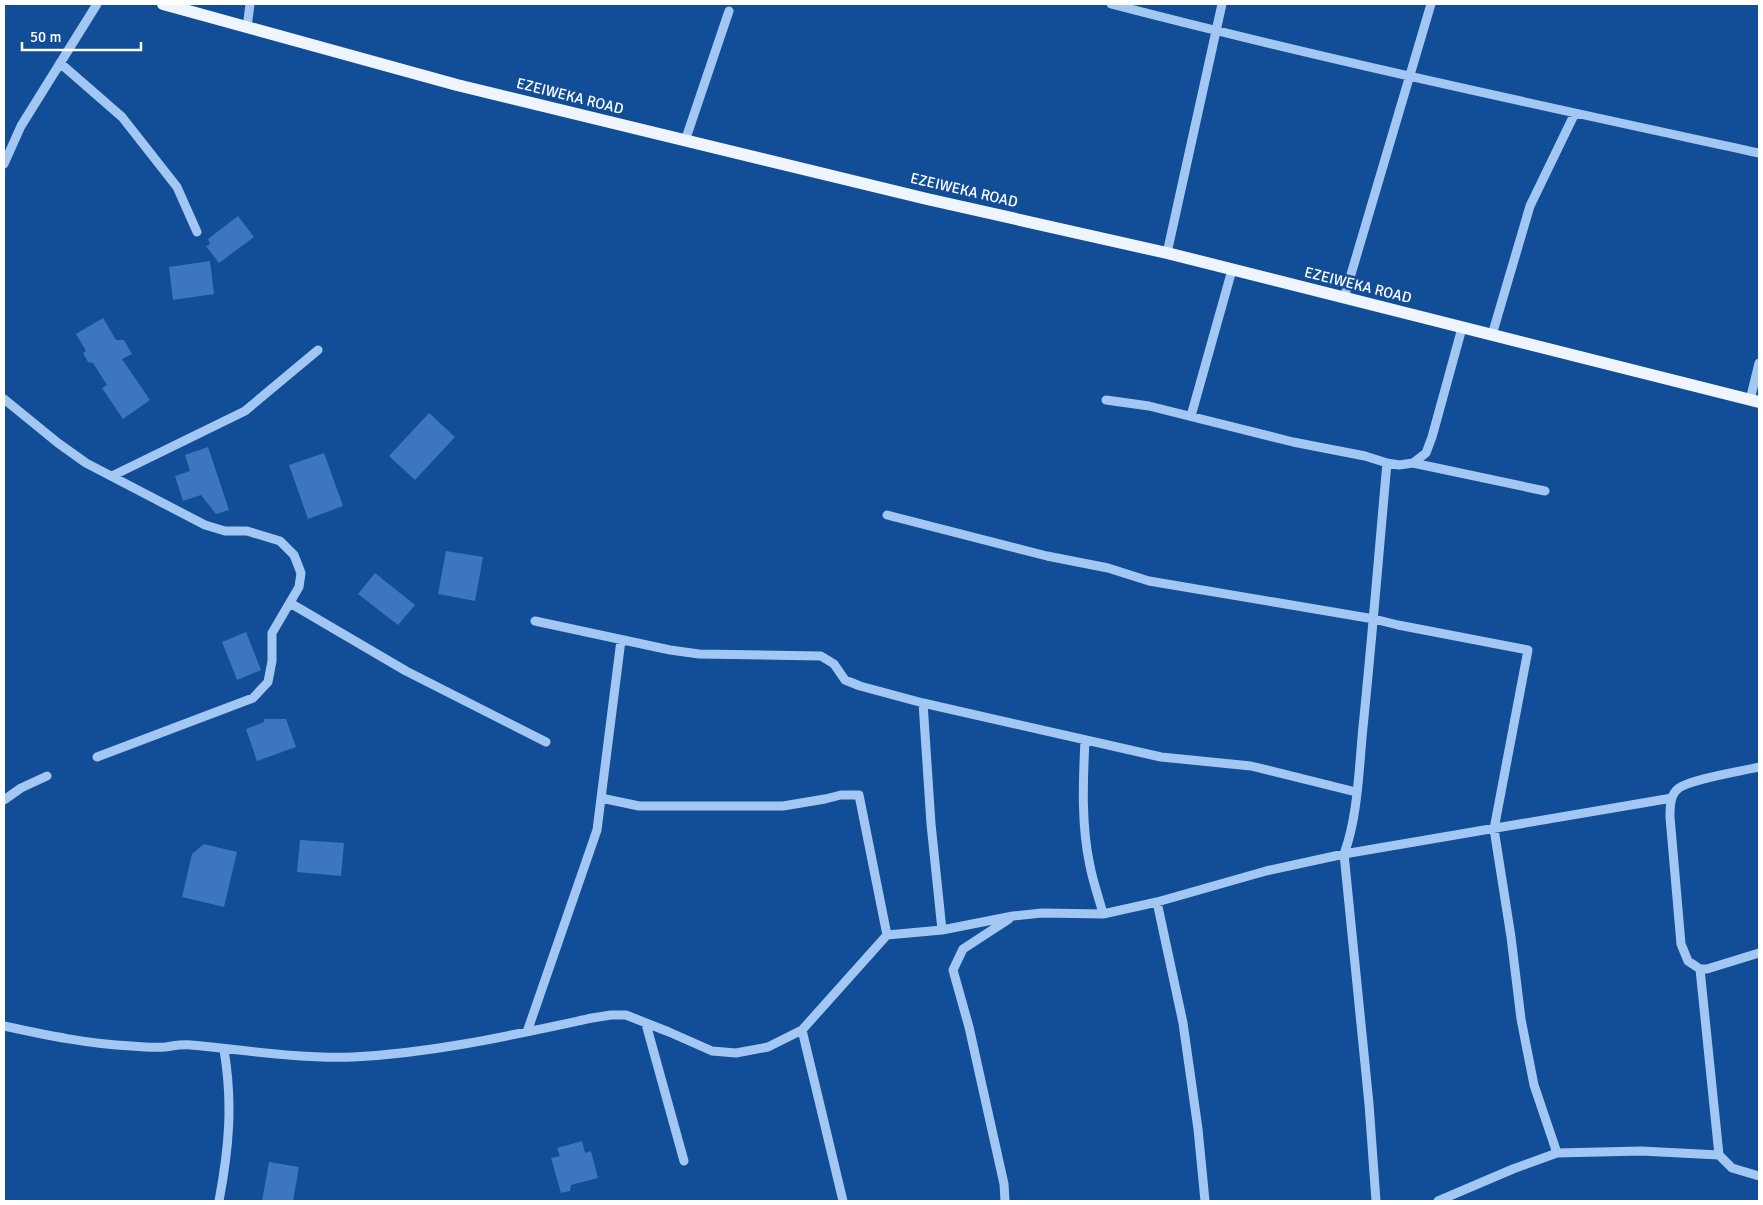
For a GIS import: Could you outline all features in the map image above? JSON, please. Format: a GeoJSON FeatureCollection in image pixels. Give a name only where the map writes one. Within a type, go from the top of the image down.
{"type":"FeatureCollection","features":[{"type":"Feature","properties":{"kind":"main road","name":"EZEIWEKA ROAD"},"geometry":{"type":"LineString","coordinates":[[163,4],[457,85],[685,141],[1167,253],[1755,401]]}},
{"type":"Feature","properties":{"kind":"street"},"geometry":{"type":"LineString","coordinates":[[4,164],[21,126],[97,4]]}},
{"type":"Feature","properties":{"kind":"street"},"geometry":{"type":"LineString","coordinates":[[248,28],[250,4]]}},
{"type":"Feature","properties":{"kind":"street"},"geometry":{"type":"LineString","coordinates":[[1111,4],[1409,77],[1759,154]]}},
{"type":"Feature","properties":{"kind":"street"},"geometry":{"type":"LineString","coordinates":[[1167,253],[1222,4]]}},
{"type":"Feature","properties":{"kind":"street"},"geometry":{"type":"LineString","coordinates":[[1344,298],[1430,4]]}},
{"type":"Feature","properties":{"kind":"street"},"geometry":{"type":"LineString","coordinates":[[685,141],[729,11]]}},
{"type":"Feature","properties":{"kind":"street"},"geometry":{"type":"LineString","coordinates":[[60,63],[122,116],[177,187],[197,232]]}},
{"type":"Feature","properties":{"kind":"street"},"geometry":{"type":"LineString","coordinates":[[1492,335],[1530,206],[1575,113]]}},
{"type":"Feature","properties":{"kind":"street"},"geometry":{"type":"LineString","coordinates":[[1191,416],[1232,270]]}},
{"type":"Feature","properties":{"kind":"street"},"geometry":{"type":"LineString","coordinates":[[1413,463],[1426,453],[1432,437],[1462,328]]}},
{"type":"Feature","properties":{"kind":"street"},"geometry":{"type":"LineString","coordinates":[[112,476],[246,411],[318,350]]}},
{"type":"Feature","properties":{"kind":"street"},"geometry":{"type":"LineString","coordinates":[[1755,401],[1759,363]]}},
{"type":"Feature","properties":{"kind":"street"},"geometry":{"type":"LineString","coordinates":[[4,399],[86,463],[205,524],[225,531],[247,531],[280,541],[294,555],[301,572],[299,587],[272,633],[272,661],[268,682],[252,698],[97,757]]}},
{"type":"Feature","properties":{"kind":"street"},"geometry":{"type":"LineString","coordinates":[[1106,400],[1149,406],[1292,442],[1365,456],[1387,463],[1399,465],[1413,463],[1545,491]]}},
{"type":"Feature","properties":{"kind":"street"},"geometry":{"type":"LineString","coordinates":[[1376,1201],[1369,1104],[1344,854],[1350,839],[1356,792],[1374,619],[1387,463]]}},
{"type":"Feature","properties":{"kind":"street"},"geometry":{"type":"LineString","coordinates":[[888,515],[1047,556],[1108,568],[1150,582],[1374,619],[1528,650],[1494,829],[1511,937],[1521,1020],[1534,1085],[1557,1153]]}},
{"type":"Feature","properties":{"kind":"street"},"geometry":{"type":"LineString","coordinates":[[290,603],[406,670],[546,742]]}},
{"type":"Feature","properties":{"kind":"street"},"geometry":{"type":"LineString","coordinates":[[535,621],[670,650],[699,654],[821,656],[834,664],[845,680],[860,686],[923,703],[1161,757],[1251,766],[1356,792]]}},
{"type":"Feature","properties":{"kind":"street"},"geometry":{"type":"LineString","coordinates":[[527,1032],[598,830],[621,640]]}},
{"type":"Feature","properties":{"kind":"street"},"geometry":{"type":"LineString","coordinates":[[923,703],[931,824],[942,930]]}},
{"type":"Feature","properties":{"kind":"street"},"geometry":{"type":"LineString","coordinates":[[1085,740],[1084,824],[1090,865],[1103,914]]}},
{"type":"Feature","properties":{"kind":"street"},"geometry":{"type":"LineString","coordinates":[[1759,767],[1691,783],[1678,788],[1672,798],[1670,817],[1681,944],[1688,961],[1700,969],[1707,969],[1759,953]]}},
{"type":"Feature","properties":{"kind":"street"},"geometry":{"type":"LineString","coordinates":[[4,800],[21,788],[47,776]]}},
{"type":"Feature","properties":{"kind":"street"},"geometry":{"type":"LineString","coordinates":[[601,798],[639,806],[783,806],[841,795],[859,795],[887,935]]}},
{"type":"Feature","properties":{"kind":"street"},"geometry":{"type":"LineString","coordinates":[[4,1026],[95,1043],[163,1047],[189,1045],[289,1055],[352,1057],[408,1053],[611,1015],[626,1015],[712,1051],[736,1053],[768,1047],[802,1030],[887,935],[942,930],[1013,916],[1042,913],[1103,914],[1344,854],[1672,798]]}},
{"type":"Feature","properties":{"kind":"street"},"geometry":{"type":"LineString","coordinates":[[1157,902],[1184,1023],[1205,1201]]}},
{"type":"Feature","properties":{"kind":"street"},"geometry":{"type":"LineString","coordinates":[[1005,1201],[1004,1184],[969,1027],[953,970],[962,949],[1013,916]]}},
{"type":"Feature","properties":{"kind":"street"},"geometry":{"type":"LineString","coordinates":[[1700,969],[1719,1155],[1732,1168],[1759,1176]]}},
{"type":"Feature","properties":{"kind":"street"},"geometry":{"type":"LineString","coordinates":[[646,1024],[684,1162]]}},
{"type":"Feature","properties":{"kind":"street"},"geometry":{"type":"LineString","coordinates":[[802,1030],[843,1201]]}},
{"type":"Feature","properties":{"kind":"street"},"geometry":{"type":"LineString","coordinates":[[219,1201],[230,1117],[228,1072],[224,1050]]}},
{"type":"Feature","properties":{"kind":"street"},"geometry":{"type":"LineString","coordinates":[[1438,1201],[1513,1169],[1557,1153],[1640,1151],[1719,1155]]}},
{"type":"Feature","properties":{"kind":"building"},"geometry":{"type":"Polygon","coordinates":[[[238,216],[254,237],[219,263],[206,246],[210,244],[208,239],[238,216]]]}},
{"type":"Feature","properties":{"kind":"building"},"geometry":{"type":"Polygon","coordinates":[[[210,261],[214,294],[173,300],[169,267],[210,261]]]}},
{"type":"Feature","properties":{"kind":"building"},"geometry":{"type":"Polygon","coordinates":[[[103,318],[116,340],[124,340],[132,354],[122,359],[150,400],[123,419],[102,388],[107,385],[93,363],[88,362],[83,353],[86,351],[76,334],[103,318]]]}},
{"type":"Feature","properties":{"kind":"building"},"geometry":{"type":"Polygon","coordinates":[[[429,413],[455,437],[415,480],[389,456],[429,413]]]}},
{"type":"Feature","properties":{"kind":"building"},"geometry":{"type":"Polygon","coordinates":[[[208,447],[229,510],[216,514],[201,495],[183,501],[175,476],[190,471],[185,455],[208,447]]]}},
{"type":"Feature","properties":{"kind":"building"},"geometry":{"type":"Polygon","coordinates":[[[324,453],[343,506],[308,519],[289,465],[324,453]]]}},
{"type":"Feature","properties":{"kind":"building"},"geometry":{"type":"Polygon","coordinates":[[[446,551],[483,557],[475,601],[438,594],[446,551]]]}},
{"type":"Feature","properties":{"kind":"building"},"geometry":{"type":"Polygon","coordinates":[[[375,573],[415,605],[398,625],[358,594],[375,573]]]}},
{"type":"Feature","properties":{"kind":"building"},"geometry":{"type":"Polygon","coordinates":[[[246,632],[261,670],[237,680],[222,642],[246,632]]]}},
{"type":"Feature","properties":{"kind":"building"},"geometry":{"type":"Polygon","coordinates":[[[264,719],[286,719],[296,747],[257,761],[246,729],[264,722],[264,719]]]}},
{"type":"Feature","properties":{"kind":"building"},"geometry":{"type":"Polygon","coordinates":[[[300,840],[344,843],[341,876],[297,872],[300,840]]]}},
{"type":"Feature","properties":{"kind":"building"},"geometry":{"type":"Polygon","coordinates":[[[204,844],[237,852],[224,907],[182,897],[192,854],[204,844]]]}},
{"type":"Feature","properties":{"kind":"building"},"geometry":{"type":"Polygon","coordinates":[[[582,1141],[585,1153],[591,1151],[598,1178],[571,1185],[570,1191],[561,1193],[551,1158],[560,1156],[557,1148],[582,1141]]]}},
{"type":"Feature","properties":{"kind":"building"},"geometry":{"type":"Polygon","coordinates":[[[269,1162],[299,1167],[293,1201],[262,1201],[269,1162]]]}}]}
